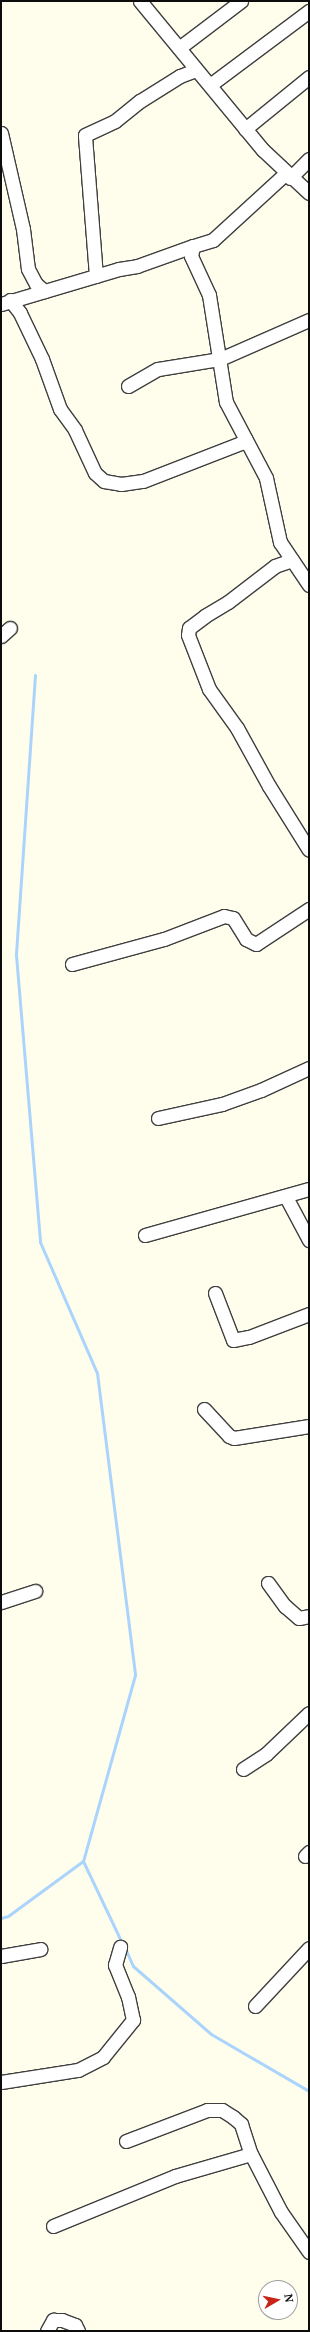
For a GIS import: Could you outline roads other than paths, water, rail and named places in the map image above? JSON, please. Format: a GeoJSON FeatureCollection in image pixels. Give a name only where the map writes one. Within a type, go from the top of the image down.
{"type":"FeatureCollection","features":[{"type":"Feature","properties":{"kind":"street"},"geometry":{"type":"LineString","coordinates":[[140,1],[245,129],[288,176],[309,193]]}},
{"type":"Feature","properties":{"kind":"street"},"geometry":{"type":"LineString","coordinates":[[179,48],[241,1]]}},
{"type":"Feature","properties":{"kind":"street"},"geometry":{"type":"LineString","coordinates":[[210,85],[309,10]]}},
{"type":"Feature","properties":{"kind":"street"},"geometry":{"type":"LineString","coordinates":[[96,276],[84,135],[115,121],[140,101],[180,76],[196,70]]}},
{"type":"Feature","properties":{"kind":"street"},"geometry":{"type":"LineString","coordinates":[[245,129],[309,77]]}},
{"type":"Feature","properties":{"kind":"street"},"geometry":{"type":"LineString","coordinates":[[1,133],[23,228],[28,269],[36,284],[44,291]]}},
{"type":"Feature","properties":{"kind":"street"},"geometry":{"type":"LineString","coordinates":[[6,302],[26,298],[44,291],[96,276],[137,266],[213,240],[309,159]]}},
{"type":"Feature","properties":{"kind":"street"},"geometry":{"type":"LineString","coordinates":[[193,246],[191,256],[209,295],[226,402],[266,478],[280,542],[309,585]]}},
{"type":"Feature","properties":{"kind":"street"},"geometry":{"type":"LineString","coordinates":[[6,302],[20,312],[42,359],[60,410],[75,430],[95,474],[104,481],[120,484],[143,481],[241,443],[245,439]]}},
{"type":"Feature","properties":{"kind":"street"},"geometry":{"type":"LineString","coordinates":[[128,386],[158,369],[220,358],[309,320]]}},
{"type":"Feature","properties":{"kind":"street"},"geometry":{"type":"LineString","coordinates":[[292,560],[275,566],[228,602],[188,628],[188,635],[209,689],[237,728],[269,786],[309,850]]}},
{"type":"Feature","properties":{"kind":"street"},"geometry":{"type":"LineString","coordinates":[[72,964],[164,939],[224,916],[233,918],[246,939],[256,944],[309,909]]}},
{"type":"Feature","properties":{"kind":"street"},"geometry":{"type":"LineString","coordinates":[[158,1118],[222,1104],[261,1090],[309,1068]]}},
{"type":"Feature","properties":{"kind":"street"},"geometry":{"type":"LineString","coordinates":[[145,1235],[286,1197],[309,1189]]}},
{"type":"Feature","properties":{"kind":"street"},"geometry":{"type":"LineString","coordinates":[[286,1197],[309,1240]]}},
{"type":"Feature","properties":{"kind":"street"},"geometry":{"type":"LineString","coordinates":[[215,1293],[233,1340],[249,1337],[309,1314]]}},
{"type":"Feature","properties":{"kind":"street"},"geometry":{"type":"LineString","coordinates":[[204,1410],[229,1436],[234,1438],[309,1426]]}},
{"type":"Feature","properties":{"kind":"street"},"geometry":{"type":"LineString","coordinates":[[268,1583],[286,1606],[299,1618],[309,1616]]}},
{"type":"Feature","properties":{"kind":"street"},"geometry":{"type":"LineString","coordinates":[[1,1602],[35,1591]]}},
{"type":"Feature","properties":{"kind":"street"},"geometry":{"type":"LineString","coordinates":[[243,1769],[266,1754],[309,1713]]}},
{"type":"Feature","properties":{"kind":"street"},"geometry":{"type":"LineString","coordinates":[[1,2082],[78,2070],[103,2056],[133,2020],[128,1997],[115,1965],[120,1947]]}},
{"type":"Feature","properties":{"kind":"street"},"geometry":{"type":"LineString","coordinates":[[255,2006],[309,1948]]}},
{"type":"Feature","properties":{"kind":"street"},"geometry":{"type":"LineString","coordinates":[[1,1956],[40,1949]]}},
{"type":"Feature","properties":{"kind":"street"},"geometry":{"type":"LineString","coordinates":[[126,2141],[207,2110],[222,2110],[241,2124],[251,2154],[281,2212],[309,2252]]}},
{"type":"Feature","properties":{"kind":"street"},"geometry":{"type":"LineString","coordinates":[[53,2226],[175,2176],[251,2154]]}},
{"type":"Feature","properties":{"kind":"street"},"geometry":{"type":"LineString","coordinates":[[47,2331],[53,2320],[62,2320],[75,2324],[78,2331]]}},
{"type":"Feature","properties":{"kind":"waterway"},"geometry":{"type":"LineString","coordinates":[[35,675],[16,955],[40,1242],[97,1373],[135,1675],[83,1861],[122,1943]]}},
{"type":"Feature","properties":{"kind":"waterway"},"geometry":{"type":"LineString","coordinates":[[1,1918],[8,1916],[83,1861]]}},
{"type":"Feature","properties":{"kind":"waterway"},"geometry":{"type":"LineString","coordinates":[[125,1948],[133,1966],[211,2034],[309,2091]]}}]}
